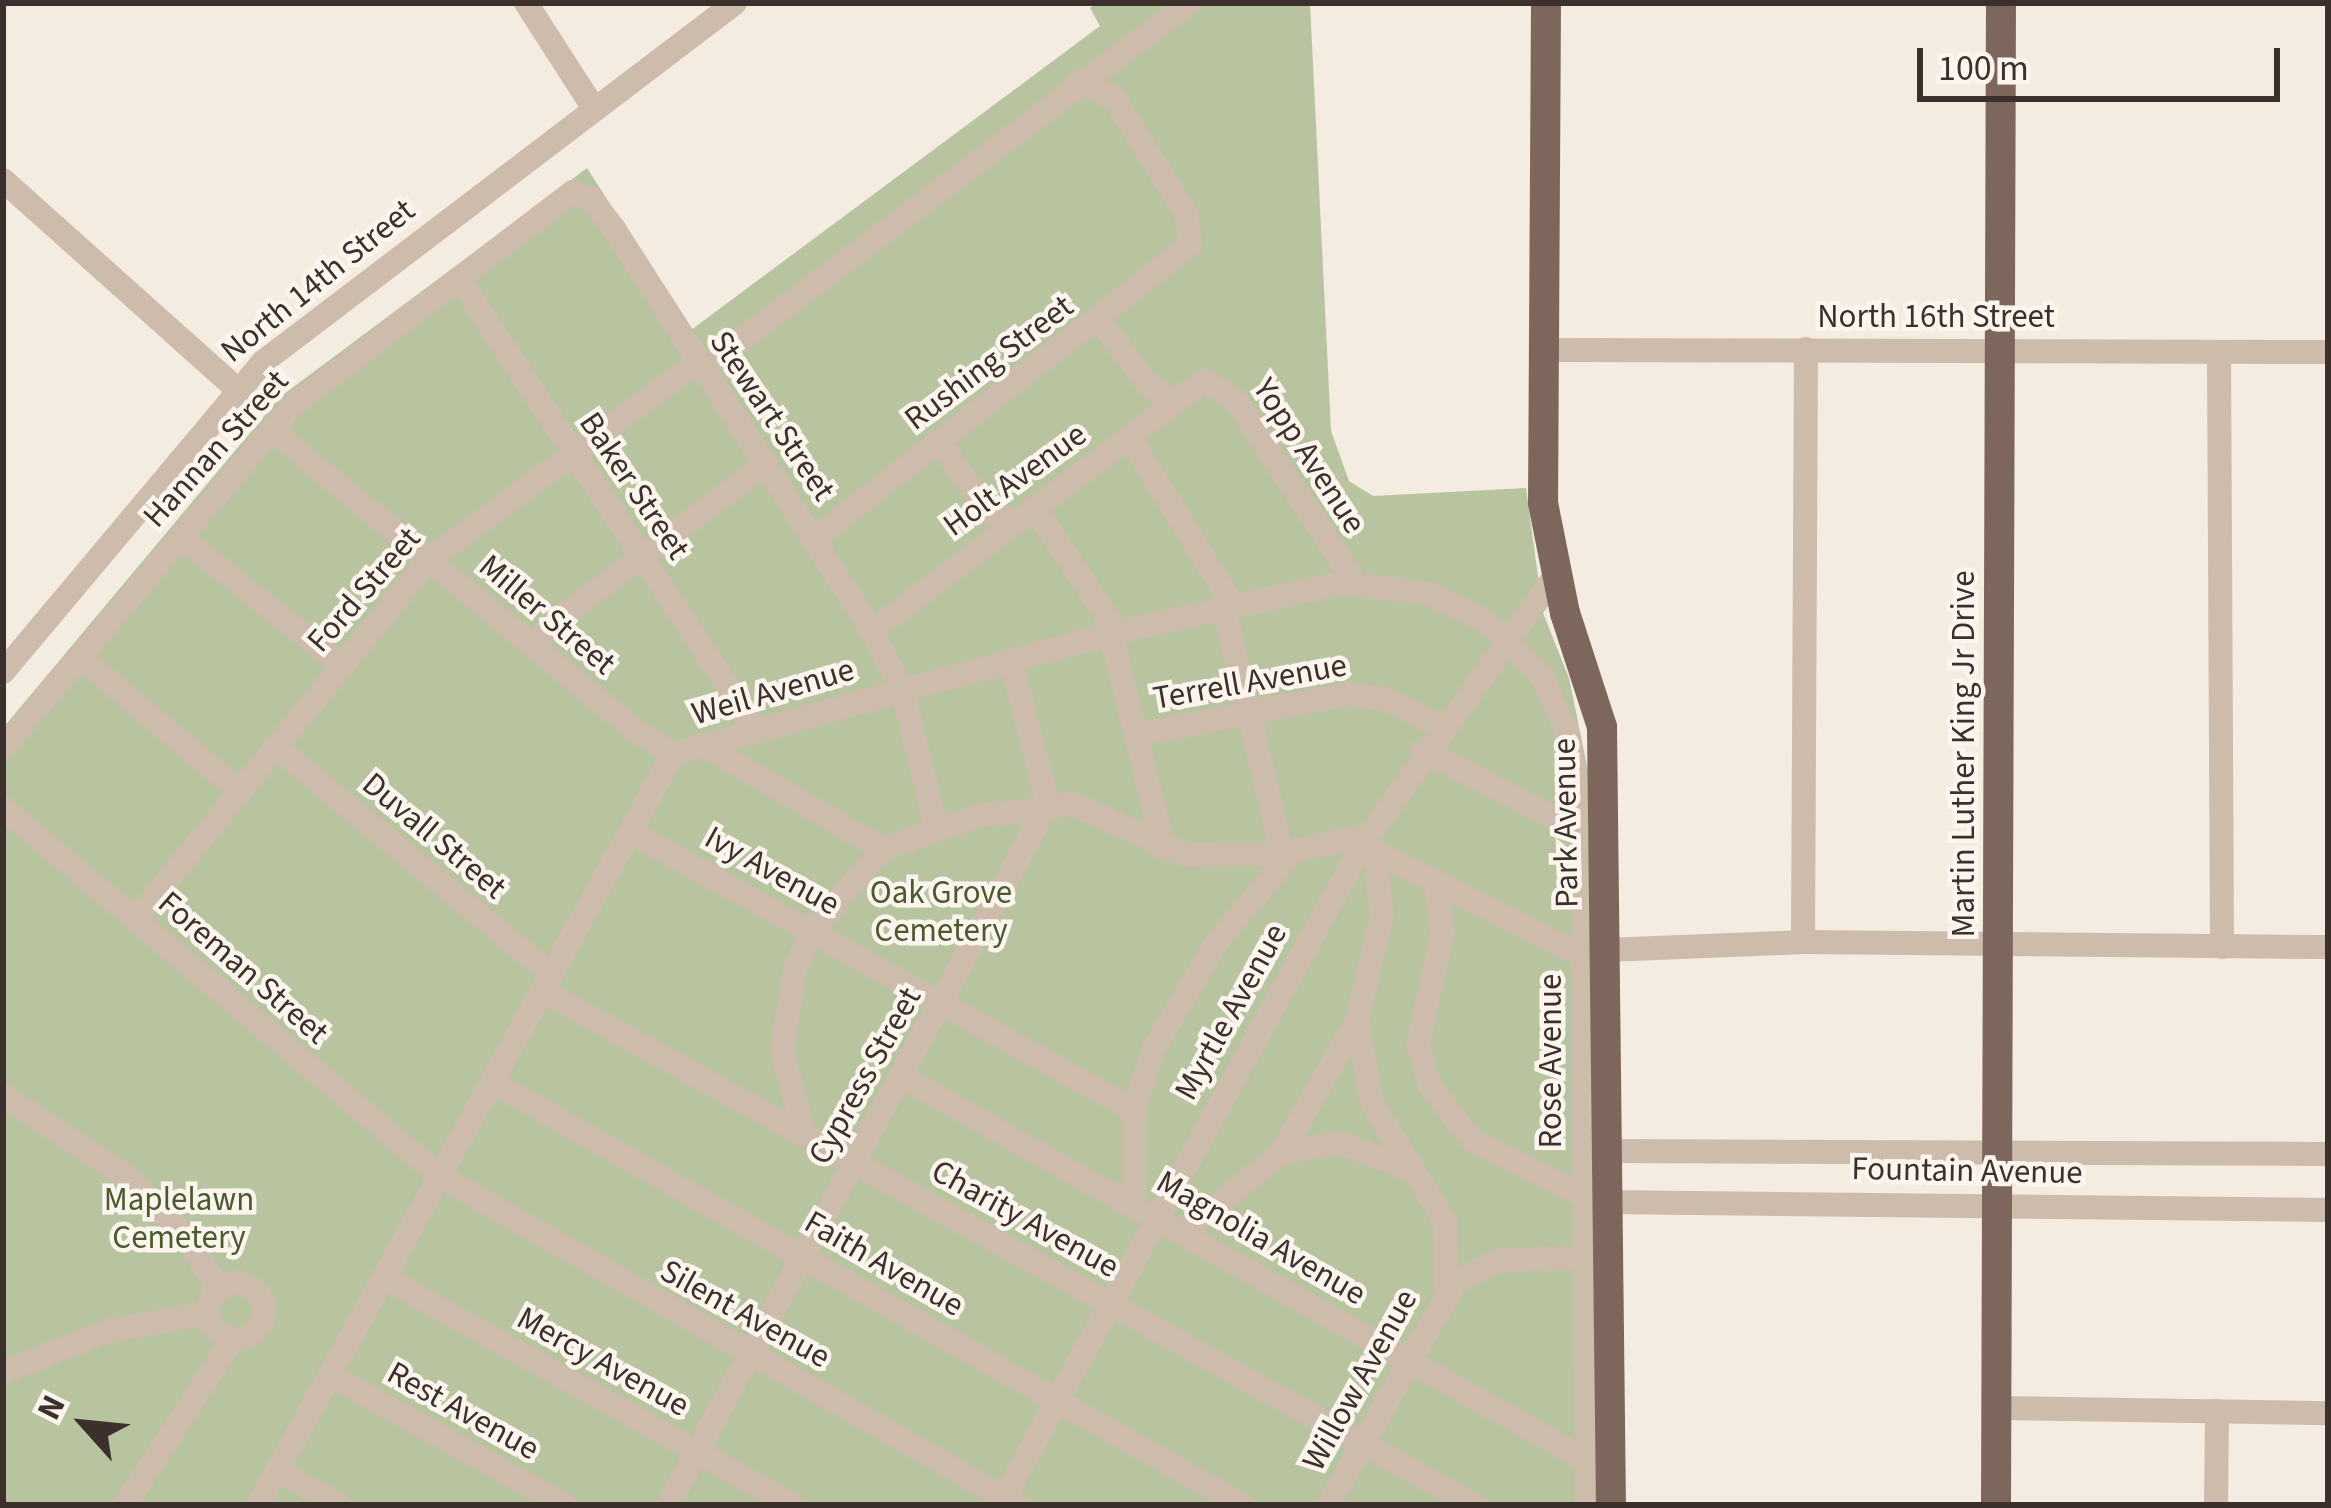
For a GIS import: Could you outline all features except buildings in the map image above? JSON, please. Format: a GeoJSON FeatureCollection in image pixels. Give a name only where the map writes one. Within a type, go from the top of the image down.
{"type":"FeatureCollection","features":[{"type":"Feature","properties":{"kind":"main road","name":"Park Avenue"},"geometry":{"type":"LineString","coordinates":[[1546,3],[1543,503],[1556,574],[1602,727],[1595,953],[1606,1151],[1595,1199],[1611,1505]]}},
{"type":"Feature","properties":{"kind":"main road","name":"Martin Luther King Jr Drive"},"geometry":{"type":"LineString","coordinates":[[1996,1505],[2001,3]]}},
{"type":"Feature","properties":{"kind":"street"},"geometry":{"type":"LineString","coordinates":[[526,3],[593,107]]}},
{"type":"Feature","properties":{"kind":"street","name":"North 14th Street"},"geometry":{"type":"LineString","coordinates":[[3,672],[237,388],[321,313],[735,3]]}},
{"type":"Feature","properties":{"kind":"street","name":"Ford Street"},"geometry":{"type":"LineString","coordinates":[[136,919],[429,560],[571,451],[698,367],[1189,3]]}},
{"type":"Feature","properties":{"kind":"street","name":"Rushing Street"},"geometry":{"type":"LineString","coordinates":[[814,538],[1183,256],[1193,232],[1114,98],[1079,81]]}},
{"type":"Feature","properties":{"kind":"street"},"geometry":{"type":"LineString","coordinates":[[3,180],[237,388]]}},
{"type":"Feature","properties":{"kind":"street","name":"Stewart Street"},"geometry":{"type":"LineString","coordinates":[[573,192],[590,198],[614,229],[698,367],[872,631],[902,689],[936,826]]}},
{"type":"Feature","properties":{"kind":"street","name":"Hannan Street"},"geometry":{"type":"LineString","coordinates":[[3,748],[307,394],[573,192]]}},
{"type":"Feature","properties":{"kind":"street","name":"Baker Street"},"geometry":{"type":"LineString","coordinates":[[459,279],[755,729]]}},
{"type":"Feature","properties":{"kind":"street"},"geometry":{"type":"LineString","coordinates":[[1100,321],[1149,386],[1172,399]]}},
{"type":"Feature","properties":{"kind":"street"},"geometry":{"type":"LineString","coordinates":[[1803,942],[1806,349]]}},
{"type":"Feature","properties":{"kind":"street","name":"North 16th Street"},"geometry":{"type":"LineString","coordinates":[[1543,350],[2328,352]]}},
{"type":"Feature","properties":{"kind":"street"},"geometry":{"type":"LineString","coordinates":[[2219,352],[2222,947]]}},
{"type":"Feature","properties":{"kind":"street","name":"Yopp Avenue"},"geometry":{"type":"LineString","coordinates":[[1197,382],[1212,381],[1235,399],[1357,585]]}},
{"type":"Feature","properties":{"kind":"street","name":"Holt Avenue"},"geometry":{"type":"LineString","coordinates":[[872,631],[1197,382]]}},
{"type":"Feature","properties":{"kind":"street","name":"Miller Street"},"geometry":{"type":"LineString","coordinates":[[272,430],[673,754]]}},
{"type":"Feature","properties":{"kind":"street"},"geometry":{"type":"LineString","coordinates":[[1130,436],[1227,604],[1287,852]]}},
{"type":"Feature","properties":{"kind":"street"},"geometry":{"type":"LineString","coordinates":[[939,441],[990,514],[1011,521]]}},
{"type":"Feature","properties":{"kind":"street"},"geometry":{"type":"LineString","coordinates":[[534,646],[641,556],[765,465]]}},
{"type":"Feature","properties":{"kind":"street"},"geometry":{"type":"LineString","coordinates":[[1034,507],[1114,633],[1165,850]]}},
{"type":"Feature","properties":{"kind":"street"},"geometry":{"type":"LineString","coordinates":[[180,537],[342,665]]}},
{"type":"Feature","properties":{"kind":"street","name":"Myrtle Avenue"},"geometry":{"type":"LineString","coordinates":[[1007,1502],[1157,1216],[1366,846],[1423,750],[1556,574]]}},
{"type":"Feature","properties":{"kind":"street","name":"Weil Avenue"},"geometry":{"type":"LineString","coordinates":[[258,1505],[673,754],[1227,604],[1357,585],[1427,593],[1507,637]]}},
{"type":"Feature","properties":{"kind":"street","name":"Rose Avenue"},"geometry":{"type":"LineString","coordinates":[[1507,637],[1542,676],[1568,737],[1595,953],[1595,1199],[1585,1258],[1586,1505]]}},
{"type":"Feature","properties":{"kind":"street"},"geometry":{"type":"LineString","coordinates":[[80,656],[238,790]]}},
{"type":"Feature","properties":{"kind":"street"},"geometry":{"type":"LineString","coordinates":[[1011,660],[1048,805]]}},
{"type":"Feature","properties":{"kind":"street","name":"Terrell Avenue"},"geometry":{"type":"LineString","coordinates":[[1136,735],[1357,693],[1440,726]]}},
{"type":"Feature","properties":{"kind":"street","name":"Duvall Street"},"geometry":{"type":"LineString","coordinates":[[274,746],[547,983]]}},
{"type":"Feature","properties":{"kind":"street"},"geometry":{"type":"LineString","coordinates":[[705,746],[883,849]]}},
{"type":"Feature","properties":{"kind":"street"},"geometry":{"type":"LineString","coordinates":[[1423,750],[1582,832]]}},
{"type":"Feature","properties":{"kind":"street"},"geometry":{"type":"LineString","coordinates":[[804,1133],[782,1051],[795,970],[812,930],[883,849],[936,826],[1048,805],[1091,806],[1165,850],[1287,852],[1354,838],[1435,881],[1595,953],[1803,942],[2328,947]]}},
{"type":"Feature","properties":{"kind":"street","name":"Cypress Street"},"geometry":{"type":"LineString","coordinates":[[668,1505],[1048,805]]}},
{"type":"Feature","properties":{"kind":"street","name":"Foreman Street"},"geometry":{"type":"LineString","coordinates":[[3,808],[441,1177]]}},
{"type":"Feature","properties":{"kind":"street","name":"Ivy Avenue"},"geometry":{"type":"LineString","coordinates":[[630,832],[1134,1110]]}},
{"type":"Feature","properties":{"kind":"street"},"geometry":{"type":"LineString","coordinates":[[1186,1230],[1281,1153],[1357,1021],[1382,915],[1366,846]]}},
{"type":"Feature","properties":{"kind":"street"},"geometry":{"type":"LineString","coordinates":[[1134,1203],[1134,1110],[1153,1050],[1199,967],[1287,852]]}},
{"type":"Feature","properties":{"kind":"street"},"geometry":{"type":"LineString","coordinates":[[1435,881],[1443,931],[1418,1044],[1430,1086],[1472,1140],[1595,1199]]}},
{"type":"Feature","properties":{"kind":"street","name":"Charity Avenue"},"geometry":{"type":"LineString","coordinates":[[547,983],[804,1133],[1474,1505]]}},
{"type":"Feature","properties":{"kind":"street"},"geometry":{"type":"LineString","coordinates":[[1357,1021],[1372,1103],[1445,1220],[1446,1293]]}},
{"type":"Feature","properties":{"kind":"street","name":"Magnolia Avenue"},"geometry":{"type":"LineString","coordinates":[[902,1077],[1186,1230],[1408,1362],[1586,1460]]}},
{"type":"Feature","properties":{"kind":"street","name":"Faith Avenue"},"geometry":{"type":"LineString","coordinates":[[492,1082],[1242,1505]]}},
{"type":"Feature","properties":{"kind":"street"},"geometry":{"type":"LineString","coordinates":[[3,1095],[129,1178],[186,1238],[219,1289]]}},
{"type":"Feature","properties":{"kind":"street"},"geometry":{"type":"LineString","coordinates":[[1281,1153],[1340,1143],[1416,1172]]}},
{"type":"Feature","properties":{"kind":"street","name":"Fountain Avenue"},"geometry":{"type":"LineString","coordinates":[[1606,1151],[2328,1154]]}},
{"type":"Feature","properties":{"kind":"street","name":"Silent Avenue"},"geometry":{"type":"LineString","coordinates":[[441,1177],[1007,1502]]}},
{"type":"Feature","properties":{"kind":"street","name":"Fountain Avenue"},"geometry":{"type":"LineString","coordinates":[[1595,1199],[2328,1210]]}},
{"type":"Feature","properties":{"kind":"street","name":"Willow Avenue"},"geometry":{"type":"LineString","coordinates":[[1328,1505],[1446,1293],[1470,1271],[1499,1260],[1585,1258]]}},
{"type":"Feature","properties":{"kind":"street","name":"Mercy Avenue"},"geometry":{"type":"LineString","coordinates":[[382,1277],[792,1505]]}},
{"type":"Feature","properties":{"kind":"street"},"geometry":{"type":"LineString","coordinates":[[206,1313],[216,1333],[233,1339],[253,1334],[265,1308],[248,1285],[219,1289]]}},
{"type":"Feature","properties":{"kind":"street"},"geometry":{"type":"LineString","coordinates":[[206,1313],[219,1289]]}},
{"type":"Feature","properties":{"kind":"street"},"geometry":{"type":"LineString","coordinates":[[3,1372],[92,1336],[206,1313]]}},
{"type":"Feature","properties":{"kind":"street"},"geometry":{"type":"LineString","coordinates":[[125,1505],[233,1339]]}},
{"type":"Feature","properties":{"kind":"street","name":"Rest Avenue"},"geometry":{"type":"LineString","coordinates":[[330,1375],[565,1505]]}},
{"type":"Feature","properties":{"kind":"street"},"geometry":{"type":"LineString","coordinates":[[1996,1408],[2328,1413]]}},
{"type":"Feature","properties":{"kind":"street"},"geometry":{"type":"LineString","coordinates":[[2216,1505],[2217,1411]]}},
{"type":"Feature","properties":{"kind":"street"},"geometry":{"type":"LineString","coordinates":[[278,1470],[339,1505]]}},
{"type":"Feature","properties":{"kind":"green space","name":"Oak Grove Cemetery"},"geometry":{"type":"Polygon","coordinates":[[[1096,3],[1310,3],[1331,431],[1349,481],[1373,496],[1526,488],[1543,613],[1569,678],[1591,786],[1601,1505],[3,1505],[3,728],[280,397],[587,168],[691,330],[1100,26],[1090,8],[1096,3]]]}},
{"type":"Feature","properties":{"kind":"park label","name":"Maplelawn Cemetery"},"geometry":{"type":"Point","coordinates":[179,1219]}}]}
